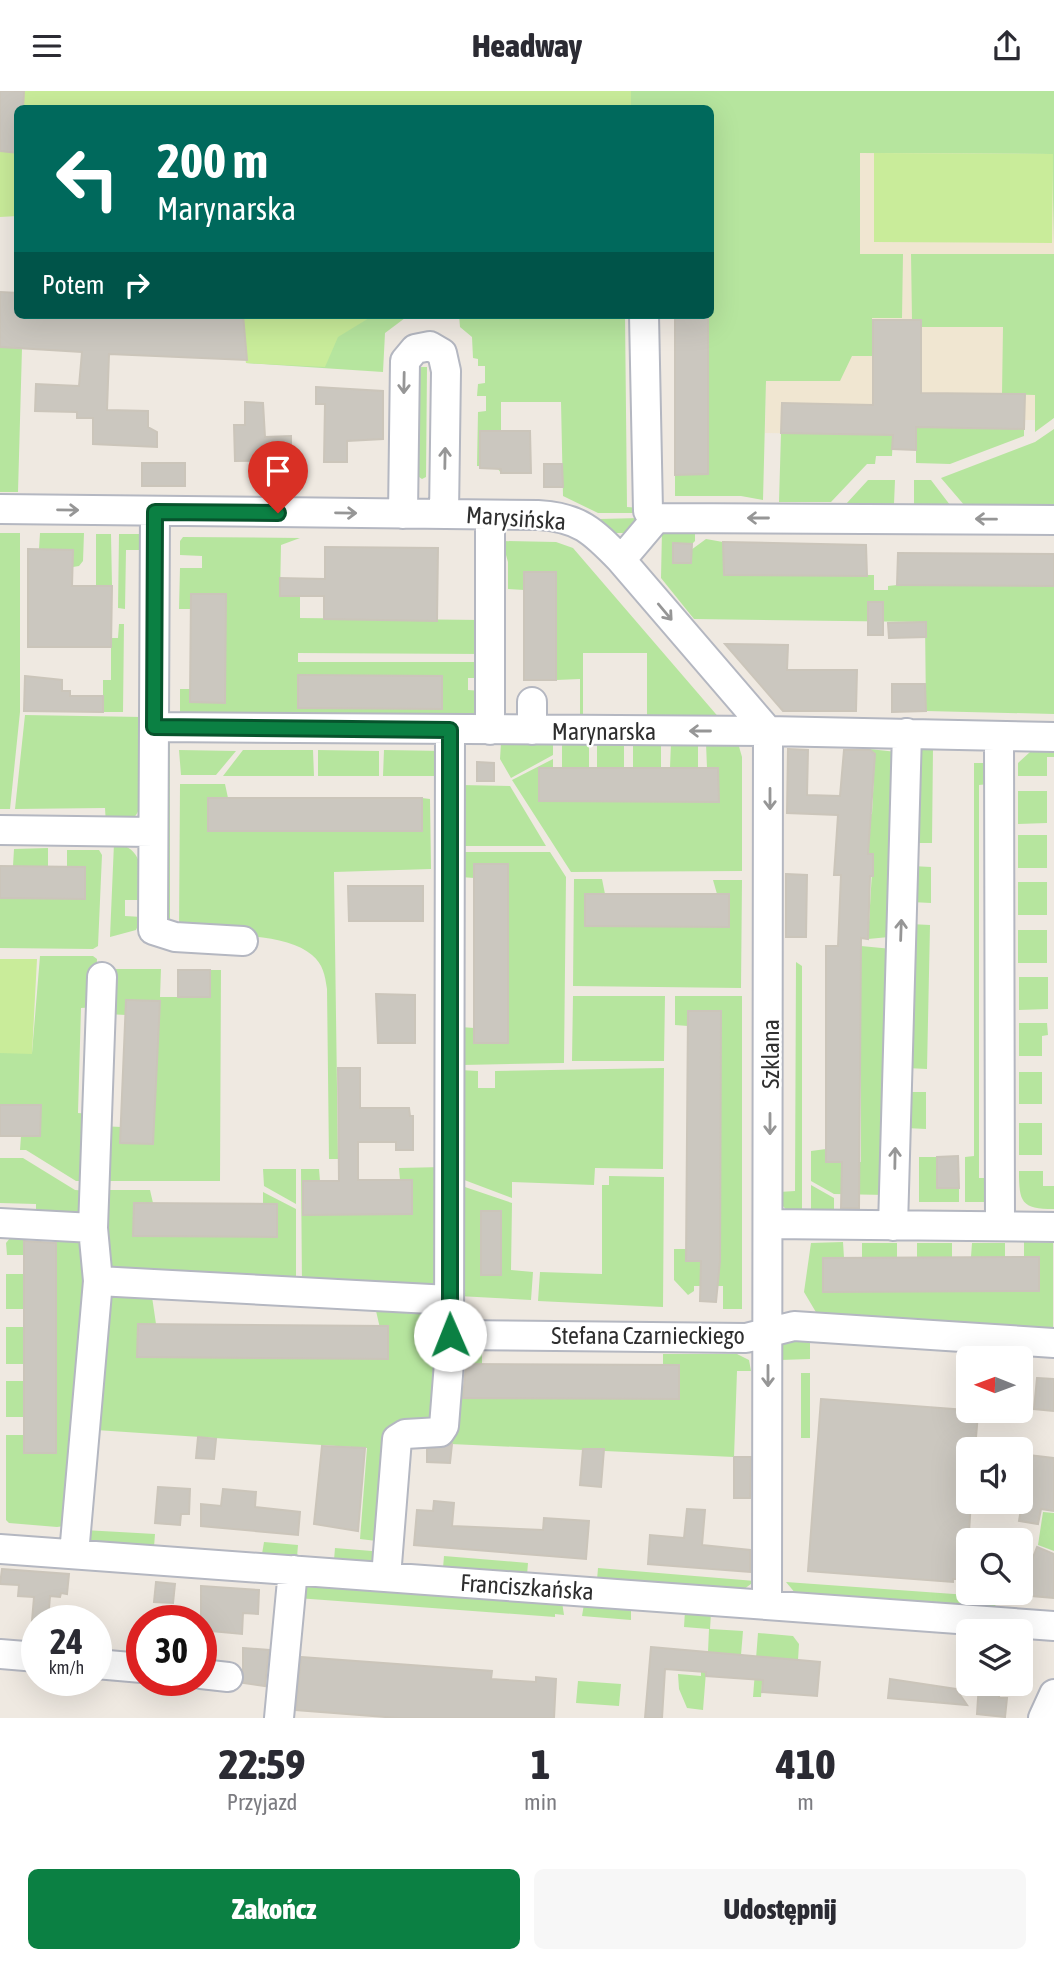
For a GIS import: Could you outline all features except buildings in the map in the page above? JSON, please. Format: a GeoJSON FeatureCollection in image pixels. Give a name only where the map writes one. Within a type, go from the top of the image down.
{"type":"FeatureCollection","features":[{"type":"Feature","properties":{"kind":"street"},"geometry":{"type":"LineString","coordinates":[[644,319],[649,511],[654,521]]}},
{"type":"Feature","properties":{"kind":"street"},"geometry":{"type":"LineString","coordinates":[[403,514],[405,362],[415,349],[430,346],[442,353],[445,361],[444,514]]}},
{"type":"Feature","properties":{"kind":"street","name":"Marysińska"},"geometry":{"type":"LineString","coordinates":[[0,509],[444,514],[571,519],[594,533],[621,560]]}},
{"type":"Feature","properties":{"kind":"street"},"geometry":{"type":"LineString","coordinates":[[155,512],[153,930],[175,937],[243,941]]}},
{"type":"Feature","properties":{"kind":"street"},"geometry":{"type":"LineString","coordinates":[[489,730],[490,515]]}},
{"type":"Feature","properties":{"kind":"street"},"geometry":{"type":"LineString","coordinates":[[768,730],[621,560],[654,521],[701,518],[1054,520]]}},
{"type":"Feature","properties":{"kind":"street"},"geometry":{"type":"LineString","coordinates":[[532,702],[532,730]]}},
{"type":"Feature","properties":{"kind":"street","name":"Marynarska"},"geometry":{"type":"LineString","coordinates":[[154,727],[768,730],[1054,737]]}},
{"type":"Feature","properties":{"kind":"street"},"geometry":{"type":"LineString","coordinates":[[386,1577],[397,1439],[405,1434],[437,1434],[444,1426],[450,1335],[450,730]]}},
{"type":"Feature","properties":{"kind":"street","name":"Szklana"},"geometry":{"type":"LineString","coordinates":[[767,1604],[770,1224],[768,730]]}},
{"type":"Feature","properties":{"kind":"street"},"geometry":{"type":"LineString","coordinates":[[893,1226],[907,733]]}},
{"type":"Feature","properties":{"kind":"street"},"geometry":{"type":"LineString","coordinates":[[999,736],[1000,1226]]}},
{"type":"Feature","properties":{"kind":"street"},"geometry":{"type":"LineString","coordinates":[[0,830],[153,832]]}},
{"type":"Feature","properties":{"kind":"street"},"geometry":{"type":"LineString","coordinates":[[74,1554],[98,1280],[93,1227],[102,977]]}},
{"type":"Feature","properties":{"kind":"street"},"geometry":{"type":"LineString","coordinates":[[0,1223],[93,1227]]}},
{"type":"Feature","properties":{"kind":"street"},"geometry":{"type":"LineString","coordinates":[[770,1224],[1054,1227]]}},
{"type":"Feature","properties":{"kind":"street"},"geometry":{"type":"LineString","coordinates":[[98,1280],[449,1300]]}},
{"type":"Feature","properties":{"kind":"street","name":"Stefana Czarnieckiego"},"geometry":{"type":"LineString","coordinates":[[450,1335],[746,1338],[794,1325],[972,1346]]}},
{"type":"Feature","properties":{"kind":"street","name":"Stefana Czarnieckiego"},"geometry":{"type":"LineString","coordinates":[[1026,1346],[1054,1343]]}},
{"type":"Feature","properties":{"kind":"street","name":"Franciszkańska"},"geometry":{"type":"LineString","coordinates":[[0,1549],[1054,1626]]}},
{"type":"Feature","properties":{"kind":"street"},"geometry":{"type":"LineString","coordinates":[[279,1718],[293,1570]]}},
{"type":"Feature","properties":{"kind":"street"},"geometry":{"type":"LineString","coordinates":[[0,1654],[21,1656]]}},
{"type":"Feature","properties":{"kind":"street"},"geometry":{"type":"LineString","coordinates":[[1043,1718],[1054,1694]]}},
{"type":"Feature","properties":{"kind":"shaded area"},"geometry":{"type":"Polygon","coordinates":[[[1054,127],[1054,280],[1035,395],[1035,420],[1025,420],[1024,429],[917,427],[916,450],[892,449],[893,435],[765,433],[766,381],[791,129],[1054,127]]]}},
{"type":"Feature","properties":{"kind":"green space"},"geometry":{"type":"Polygon","coordinates":[[[0,91],[631,91],[631,105],[14,105],[14,216],[0,217],[0,91]]]}},
{"type":"Feature","properties":{"kind":"green space"},"geometry":{"type":"Polygon","coordinates":[[[427,91],[1054,91],[1054,244],[1052,154],[860,153],[860,254],[903,254],[902,318],[872,318],[872,356],[852,356],[840,381],[766,381],[763,500],[741,496],[675,496],[675,475],[708,474],[709,319],[714,319],[714,105],[404,105],[427,91]]]}},
{"type":"Feature","properties":{"kind":"green space"},"geometry":{"type":"Polygon","coordinates":[[[874,153],[1053,154],[1052,243],[874,242],[874,153]]]}},
{"type":"Feature","properties":{"kind":"green space"},"geometry":{"type":"Polygon","coordinates":[[[911,254],[1054,254],[1054,418],[1035,432],[1035,395],[1002,394],[1003,327],[921,327],[921,320],[912,320],[911,254]]]}},
{"type":"Feature","properties":{"kind":"green space"},"geometry":{"type":"Polygon","coordinates":[[[242,319],[404,319],[385,333],[383,372],[246,363],[242,319]]]}},
{"type":"Feature","properties":{"kind":"green space"},"geometry":{"type":"Polygon","coordinates":[[[242,319],[367,319],[338,337],[325,367],[246,363],[242,319]]]}},
{"type":"Feature","properties":{"kind":"green space"},"geometry":{"type":"Polygon","coordinates":[[[459,319],[625,319],[627,507],[641,508],[644,513],[598,513],[563,496],[561,402],[501,402],[501,473],[498,469],[498,438],[480,439],[480,466],[477,466],[478,412],[486,411],[486,396],[477,396],[478,384],[485,383],[485,366],[478,366],[478,359],[473,358],[472,337],[460,327],[459,319]]]}},
{"type":"Feature","properties":{"kind":"green space"},"geometry":{"type":"Polygon","coordinates":[[[0,347],[22,348],[18,492],[0,492],[0,347]]]}},
{"type":"Feature","properties":{"kind":"green space"},"geometry":{"type":"Polygon","coordinates":[[[419,367],[427,367],[426,477],[422,479],[419,477],[419,367]]]}},
{"type":"Feature","properties":{"kind":"green space"},"geometry":{"type":"Polygon","coordinates":[[[916,427],[1024,429],[1024,436],[950,464],[916,463],[916,427]]]}},
{"type":"Feature","properties":{"kind":"green space"},"geometry":{"type":"Polygon","coordinates":[[[1054,429],[1054,507],[965,506],[941,478],[1035,442],[1054,429]]]}},
{"type":"Feature","properties":{"kind":"green space"},"geometry":{"type":"Polygon","coordinates":[[[781,433],[893,435],[892,456],[876,456],[875,464],[867,464],[831,502],[779,502],[781,433]]]}},
{"type":"Feature","properties":{"kind":"green space"},"geometry":{"type":"Polygon","coordinates":[[[868,480],[895,480],[894,504],[846,504],[868,480]]]}},
{"type":"Feature","properties":{"kind":"green space"},"geometry":{"type":"Polygon","coordinates":[[[914,480],[931,480],[950,505],[914,505],[914,480]]]}},
{"type":"Feature","properties":{"kind":"green space"},"geometry":{"type":"Polygon","coordinates":[[[640,518],[631,533],[615,533],[599,519],[640,518]]]}},
{"type":"Feature","properties":{"kind":"green space"},"geometry":{"type":"Polygon","coordinates":[[[662,530],[695,530],[695,541],[692,544],[673,544],[673,563],[691,563],[691,550],[706,539],[723,542],[724,575],[874,575],[874,590],[888,590],[888,586],[897,585],[1054,586],[1054,714],[926,711],[925,622],[694,619],[661,578],[662,530]]]}},
{"type":"Feature","properties":{"kind":"green space"},"geometry":{"type":"Polygon","coordinates":[[[0,533],[20,533],[20,712],[10,809],[0,809],[0,533]]]}},
{"type":"Feature","properties":{"kind":"green space"},"geometry":{"type":"Polygon","coordinates":[[[40,533],[84,533],[83,561],[79,566],[73,567],[73,550],[39,549],[40,533]]]}},
{"type":"Feature","properties":{"kind":"green space"},"geometry":{"type":"Polygon","coordinates":[[[96,534],[111,534],[112,586],[96,586],[96,534]]]}},
{"type":"Feature","properties":{"kind":"green space"},"geometry":{"type":"Polygon","coordinates":[[[119,534],[141,534],[141,550],[126,550],[125,609],[118,608],[119,534]]]}},
{"type":"Feature","properties":{"kind":"green space"},"geometry":{"type":"Polygon","coordinates":[[[183,537],[300,538],[281,545],[280,595],[300,596],[300,618],[482,620],[483,654],[298,653],[298,662],[482,662],[476,683],[476,678],[468,678],[468,690],[482,691],[482,723],[180,723],[180,689],[190,689],[191,702],[224,703],[225,594],[192,594],[191,609],[179,609],[180,568],[202,568],[202,556],[180,555],[180,541],[183,537]]]}},
{"type":"Feature","properties":{"kind":"green space"},"geometry":{"type":"Polygon","coordinates":[[[502,541],[556,542],[573,548],[721,720],[647,720],[647,653],[583,653],[583,720],[580,720],[580,679],[556,680],[556,572],[525,572],[524,590],[508,589],[508,562],[502,541]]]}},
{"type":"Feature","properties":{"kind":"green space"},"geometry":{"type":"Polygon","coordinates":[[[119,624],[124,624],[123,712],[103,712],[103,680],[111,680],[111,638],[118,638],[119,624]]]}},
{"type":"Feature","properties":{"kind":"green space"},"geometry":{"type":"Polygon","coordinates":[[[25,715],[142,717],[143,783],[140,808],[136,815],[127,822],[106,825],[105,808],[15,809],[25,715]]]}},
{"type":"Feature","properties":{"kind":"green space"},"geometry":{"type":"Polygon","coordinates":[[[163,738],[170,738],[170,928],[165,923],[163,738]]]}},
{"type":"Feature","properties":{"kind":"green space"},"geometry":{"type":"Polygon","coordinates":[[[501,743],[553,743],[553,755],[511,778],[500,759],[501,743]]]}},
{"type":"Feature","properties":{"kind":"green space"},"geometry":{"type":"Polygon","coordinates":[[[562,743],[589,744],[589,768],[562,768],[562,743]]]}},
{"type":"Feature","properties":{"kind":"green space"},"geometry":{"type":"Polygon","coordinates":[[[597,743],[624,743],[624,768],[597,768],[597,743]]]}},
{"type":"Feature","properties":{"kind":"green space"},"geometry":{"type":"Polygon","coordinates":[[[633,743],[661,743],[661,768],[633,768],[633,743]]]}},
{"type":"Feature","properties":{"kind":"green space"},"geometry":{"type":"Polygon","coordinates":[[[671,743],[698,743],[698,768],[670,768],[671,743]]]}},
{"type":"Feature","properties":{"kind":"green space"},"geometry":{"type":"Polygon","coordinates":[[[706,743],[738,743],[742,757],[742,871],[571,872],[512,780],[553,759],[553,767],[539,768],[540,801],[718,802],[718,768],[707,768],[706,743]]]}},
{"type":"Feature","properties":{"kind":"green space"},"geometry":{"type":"Polygon","coordinates":[[[917,747],[933,748],[932,843],[912,843],[917,747]]]}},
{"type":"Feature","properties":{"kind":"green space"},"geometry":{"type":"Polygon","coordinates":[[[869,749],[897,752],[889,937],[868,939],[873,855],[868,854],[856,815],[872,814],[875,754],[869,749]]]}},
{"type":"Feature","properties":{"kind":"green space"},"geometry":{"type":"Polygon","coordinates":[[[179,750],[236,751],[216,775],[181,775],[179,750]]]}},
{"type":"Feature","properties":{"kind":"green space"},"geometry":{"type":"Polygon","coordinates":[[[243,750],[313,750],[314,776],[223,776],[243,750]]]}},
{"type":"Feature","properties":{"kind":"green space"},"geometry":{"type":"Polygon","coordinates":[[[318,750],[379,751],[379,776],[318,776],[318,750]]]}},
{"type":"Feature","properties":{"kind":"green space"},"geometry":{"type":"Polygon","coordinates":[[[384,750],[444,751],[444,776],[383,776],[384,750]]]}},
{"type":"Feature","properties":{"kind":"green space"},"geometry":{"type":"Polygon","coordinates":[[[1030,752],[1054,752],[1054,757],[1047,757],[1047,776],[1018,776],[1018,763],[1030,752]]]}},
{"type":"Feature","properties":{"kind":"green space"},"geometry":{"type":"Polygon","coordinates":[[[974,763],[985,763],[989,770],[989,784],[979,785],[979,1178],[990,1178],[986,1202],[965,1202],[965,1157],[974,1156],[974,763]]]}},
{"type":"Feature","properties":{"kind":"green space"},"geometry":{"type":"Polygon","coordinates":[[[180,784],[225,784],[228,798],[208,798],[208,831],[422,831],[422,798],[430,799],[431,869],[334,872],[338,1159],[329,1159],[327,989],[323,970],[312,955],[285,942],[248,936],[179,934],[180,784]]]}},
{"type":"Feature","properties":{"kind":"green space"},"geometry":{"type":"Polygon","coordinates":[[[461,785],[510,786],[546,846],[461,846],[461,785]]]}},
{"type":"Feature","properties":{"kind":"green space"},"geometry":{"type":"Polygon","coordinates":[[[1018,791],[1047,791],[1047,823],[1018,824],[1018,791]]]}},
{"type":"Feature","properties":{"kind":"green space"},"geometry":{"type":"Polygon","coordinates":[[[1018,835],[1047,835],[1047,868],[1018,868],[1018,835]]]}},
{"type":"Feature","properties":{"kind":"green space"},"geometry":{"type":"Polygon","coordinates":[[[114,843],[132,850],[137,856],[141,872],[141,900],[125,900],[125,916],[142,917],[136,930],[110,937],[114,843]]]}},
{"type":"Feature","properties":{"kind":"green space"},"geometry":{"type":"Polygon","coordinates":[[[48,848],[48,867],[13,866],[14,849],[48,848]]]}},
{"type":"Feature","properties":{"kind":"green space"},"geometry":{"type":"Polygon","coordinates":[[[67,850],[99,850],[102,855],[98,946],[93,949],[0,948],[0,898],[84,899],[67,867],[67,850]]]}},
{"type":"Feature","properties":{"kind":"green space"},"geometry":{"type":"Polygon","coordinates":[[[461,852],[550,852],[566,877],[564,1063],[462,1065],[461,1027],[474,1028],[475,1043],[508,1043],[474,864],[474,878],[461,877],[461,852]]]}},
{"type":"Feature","properties":{"kind":"green space"},"geometry":{"type":"Polygon","coordinates":[[[912,866],[931,867],[931,903],[911,902],[912,866]]]}},
{"type":"Feature","properties":{"kind":"green space"},"geometry":{"type":"Polygon","coordinates":[[[574,879],[602,879],[605,894],[585,894],[585,926],[729,927],[729,895],[717,894],[713,880],[742,880],[741,988],[573,986],[574,879]]]}},
{"type":"Feature","properties":{"kind":"green space"},"geometry":{"type":"Polygon","coordinates":[[[1018,882],[1047,882],[1047,915],[1018,915],[1018,882]]]}},
{"type":"Feature","properties":{"kind":"green space"},"geometry":{"type":"Polygon","coordinates":[[[910,924],[930,925],[927,1069],[907,1068],[910,924]]]}},
{"type":"Feature","properties":{"kind":"green space"},"geometry":{"type":"Polygon","coordinates":[[[1018,930],[1047,930],[1047,963],[1018,963],[1018,930]]]}},
{"type":"Feature","properties":{"kind":"green space"},"geometry":{"type":"Polygon","coordinates":[[[861,946],[892,949],[887,1195],[834,1194],[811,1181],[811,1151],[826,1149],[827,1162],[861,1162],[861,946]]]}},
{"type":"Feature","properties":{"kind":"green space"},"geometry":{"type":"Polygon","coordinates":[[[40,956],[93,956],[97,959],[95,1007],[81,1008],[78,1113],[92,1114],[90,1181],[76,1181],[26,1150],[20,1150],[21,1136],[40,1136],[40,1105],[0,1105],[0,1053],[32,1053],[40,956]]]}},
{"type":"Feature","properties":{"kind":"green space"},"geometry":{"type":"Polygon","coordinates":[[[0,959],[37,959],[32,1054],[0,1053],[0,959]]]}},
{"type":"Feature","properties":{"kind":"green space"},"geometry":{"type":"Polygon","coordinates":[[[796,962],[802,966],[802,1216],[785,1208],[779,1192],[795,1191],[796,962]]]}},
{"type":"Feature","properties":{"kind":"green space"},"geometry":{"type":"Polygon","coordinates":[[[108,969],[161,969],[160,997],[209,997],[210,970],[221,970],[220,1181],[102,1181],[101,1126],[121,1127],[121,1143],[153,1144],[160,1001],[127,1000],[126,1015],[106,1014],[108,969]]]}},
{"type":"Feature","properties":{"kind":"green space"},"geometry":{"type":"Polygon","coordinates":[[[1019,977],[1048,977],[1048,1009],[1019,1010],[1019,977]]]}},
{"type":"Feature","properties":{"kind":"green space"},"geometry":{"type":"Polygon","coordinates":[[[573,996],[665,996],[664,1061],[572,1061],[573,996]]]}},
{"type":"Feature","properties":{"kind":"green space"},"geometry":{"type":"Polygon","coordinates":[[[675,996],[742,996],[742,1309],[723,1309],[723,1286],[694,1286],[694,1291],[688,1295],[674,1280],[674,1249],[687,1249],[720,1260],[721,1012],[688,1011],[688,1026],[675,1025],[675,996]]]}},
{"type":"Feature","properties":{"kind":"green space"},"geometry":{"type":"Polygon","coordinates":[[[1019,1023],[1047,1023],[1048,1035],[1042,1036],[1042,1056],[1019,1056],[1019,1023]]]}},
{"type":"Feature","properties":{"kind":"green space"},"geometry":{"type":"Polygon","coordinates":[[[664,1068],[663,1169],[595,1168],[594,1185],[512,1182],[512,1198],[459,1178],[460,1070],[478,1071],[478,1088],[495,1088],[495,1071],[664,1068]]]}},
{"type":"Feature","properties":{"kind":"green space"},"geometry":{"type":"Polygon","coordinates":[[[1019,1072],[1042,1072],[1042,1104],[1019,1104],[1019,1072]]]}},
{"type":"Feature","properties":{"kind":"green space"},"geometry":{"type":"Polygon","coordinates":[[[907,1092],[926,1092],[926,1129],[906,1128],[907,1092]]]}},
{"type":"Feature","properties":{"kind":"green space"},"geometry":{"type":"Polygon","coordinates":[[[1019,1123],[1042,1123],[1042,1155],[1019,1155],[1019,1123]]]}},
{"type":"Feature","properties":{"kind":"green space"},"geometry":{"type":"Polygon","coordinates":[[[919,1157],[937,1157],[937,1188],[959,1188],[959,1202],[919,1202],[919,1157]]]}},
{"type":"Feature","properties":{"kind":"green space"},"geometry":{"type":"Polygon","coordinates":[[[0,1158],[23,1158],[75,1190],[89,1191],[88,1221],[36,1220],[36,1204],[0,1203],[0,1158]]]}},
{"type":"Feature","properties":{"kind":"green space"},"geometry":{"type":"Polygon","coordinates":[[[443,1167],[443,1293],[302,1286],[301,1169],[319,1169],[320,1181],[303,1181],[303,1215],[411,1214],[412,1180],[400,1180],[399,1168],[443,1167]]]}},
{"type":"Feature","properties":{"kind":"green space"},"geometry":{"type":"Polygon","coordinates":[[[263,1169],[296,1169],[296,1204],[264,1186],[263,1169]]]}},
{"type":"Feature","properties":{"kind":"green space"},"geometry":{"type":"Polygon","coordinates":[[[1019,1171],[1043,1171],[1043,1186],[1054,1186],[1054,1209],[1043,1209],[1024,1202],[1021,1197],[1019,1171]]]}},
{"type":"Feature","properties":{"kind":"green space"},"geometry":{"type":"Polygon","coordinates":[[[609,1176],[664,1177],[663,1307],[538,1301],[540,1272],[602,1274],[602,1185],[609,1185],[609,1176]]]}},
{"type":"Feature","properties":{"kind":"green space"},"geometry":{"type":"Polygon","coordinates":[[[459,1185],[512,1203],[511,1270],[533,1272],[531,1300],[458,1296],[459,1185]],[[481,1211],[481,1274],[501,1275],[501,1212],[481,1211]]]}},
{"type":"Feature","properties":{"kind":"green space"},"geometry":{"type":"Polygon","coordinates":[[[811,1185],[834,1198],[834,1218],[811,1214],[811,1185]]]}},
{"type":"Feature","properties":{"kind":"green space"},"geometry":{"type":"Polygon","coordinates":[[[103,1190],[150,1190],[153,1203],[134,1204],[134,1236],[276,1237],[277,1205],[263,1204],[263,1192],[296,1209],[296,1286],[105,1275],[103,1190]]]}},
{"type":"Feature","properties":{"kind":"green space"},"geometry":{"type":"Polygon","coordinates":[[[81,1232],[92,1289],[71,1525],[57,1527],[9,1523],[6,1520],[6,1435],[24,1435],[24,1453],[56,1453],[56,1238],[25,1237],[24,1255],[7,1255],[6,1243],[14,1233],[81,1232]]]}},
{"type":"Feature","properties":{"kind":"green space"},"geometry":{"type":"Polygon","coordinates":[[[843,1242],[844,1258],[823,1258],[823,1292],[1039,1291],[1039,1257],[1024,1257],[1024,1242],[1053,1243],[1053,1335],[820,1319],[804,1292],[811,1243],[843,1242]]]}},
{"type":"Feature","properties":{"kind":"green space"},"geometry":{"type":"Polygon","coordinates":[[[862,1243],[897,1243],[897,1258],[862,1258],[862,1243]]]}},
{"type":"Feature","properties":{"kind":"green space"},"geometry":{"type":"Polygon","coordinates":[[[917,1243],[952,1243],[952,1257],[917,1257],[917,1243]]]}},
{"type":"Feature","properties":{"kind":"green space"},"geometry":{"type":"Polygon","coordinates":[[[972,1243],[1005,1243],[1005,1257],[971,1257],[972,1243]]]}},
{"type":"Feature","properties":{"kind":"green space"},"geometry":{"type":"Polygon","coordinates":[[[6,1274],[24,1274],[24,1309],[6,1309],[6,1274]]]}},
{"type":"Feature","properties":{"kind":"green space"},"geometry":{"type":"Polygon","coordinates":[[[105,1288],[151,1290],[156,1324],[138,1324],[138,1357],[387,1359],[374,1302],[443,1305],[435,1426],[398,1427],[385,1542],[360,1539],[367,1448],[96,1430],[105,1288]]]}},
{"type":"Feature","properties":{"kind":"green space"},"geometry":{"type":"Polygon","coordinates":[[[6,1327],[24,1327],[24,1364],[6,1364],[6,1327]]]}},
{"type":"Feature","properties":{"kind":"green space"},"geometry":{"type":"Polygon","coordinates":[[[810,1335],[810,1359],[780,1360],[781,1341],[810,1335]]]}},
{"type":"Feature","properties":{"kind":"green space"},"geometry":{"type":"Polygon","coordinates":[[[482,1352],[482,1364],[463,1364],[463,1398],[679,1399],[679,1365],[663,1365],[663,1354],[737,1354],[749,1360],[751,1371],[737,1371],[734,1457],[408,1442],[445,1439],[458,1353],[482,1352]]]}},
{"type":"Feature","properties":{"kind":"green space"},"geometry":{"type":"Polygon","coordinates":[[[801,1373],[810,1373],[810,1438],[801,1438],[801,1373]]]}},
{"type":"Feature","properties":{"kind":"green space"},"geometry":{"type":"Polygon","coordinates":[[[6,1381],[24,1381],[24,1417],[6,1417],[6,1381]]]}},
{"type":"Feature","properties":{"kind":"green space"},"geometry":{"type":"Polygon","coordinates":[[[1043,1512],[1054,1513],[1054,1551],[1038,1545],[1043,1512]]]}},
{"type":"Feature","properties":{"kind":"green space"},"geometry":{"type":"Polygon","coordinates":[[[84,1530],[155,1534],[154,1547],[83,1542],[84,1530]]]}},
{"type":"Feature","properties":{"kind":"green space"},"geometry":{"type":"Polygon","coordinates":[[[264,1542],[298,1545],[297,1557],[262,1554],[264,1542]]]}},
{"type":"Feature","properties":{"kind":"green space"},"geometry":{"type":"Polygon","coordinates":[[[335,1548],[384,1552],[383,1564],[334,1560],[335,1548]]]}},
{"type":"Feature","properties":{"kind":"green space"},"geometry":{"type":"Polygon","coordinates":[[[444,1556],[528,1563],[527,1575],[443,1568],[444,1556]]]}},
{"type":"Feature","properties":{"kind":"green space"},"geometry":{"type":"Polygon","coordinates":[[[598,1568],[755,1581],[740,1592],[597,1580],[598,1568]]]}},
{"type":"Feature","properties":{"kind":"green space"},"geometry":{"type":"Polygon","coordinates":[[[786,1582],[956,1594],[956,1605],[995,1605],[995,1611],[796,1594],[786,1582]]]}},
{"type":"Feature","properties":{"kind":"green space"},"geometry":{"type":"Polygon","coordinates":[[[301,1585],[562,1602],[564,1615],[555,1614],[555,1617],[297,1598],[301,1585]]]}},
{"type":"Feature","properties":{"kind":"green space"},"geometry":{"type":"Polygon","coordinates":[[[584,1604],[631,1609],[631,1620],[582,1616],[584,1604]]]}},
{"type":"Feature","properties":{"kind":"green space"},"geometry":{"type":"Polygon","coordinates":[[[685,1611],[711,1613],[710,1629],[743,1631],[741,1655],[708,1652],[709,1629],[684,1627],[685,1611]]]}},
{"type":"Feature","properties":{"kind":"green space"},"geometry":{"type":"Polygon","coordinates":[[[758,1633],[793,1636],[799,1644],[798,1660],[764,1657],[761,1697],[753,1697],[758,1633]]]}},
{"type":"Feature","properties":{"kind":"green space"},"geometry":{"type":"Polygon","coordinates":[[[701,1671],[706,1672],[703,1710],[687,1708],[679,1689],[678,1674],[701,1676],[701,1671]]]}},
{"type":"Feature","properties":{"kind":"green space"},"geometry":{"type":"Polygon","coordinates":[[[578,1681],[621,1684],[619,1706],[576,1703],[578,1681]]]}},
{"type":"Feature","properties":{"kind":"route"},"geometry":{"type":"LineString","coordinates":[[278,513],[155,512],[154,727],[450,730],[450,1335]]}}]}
